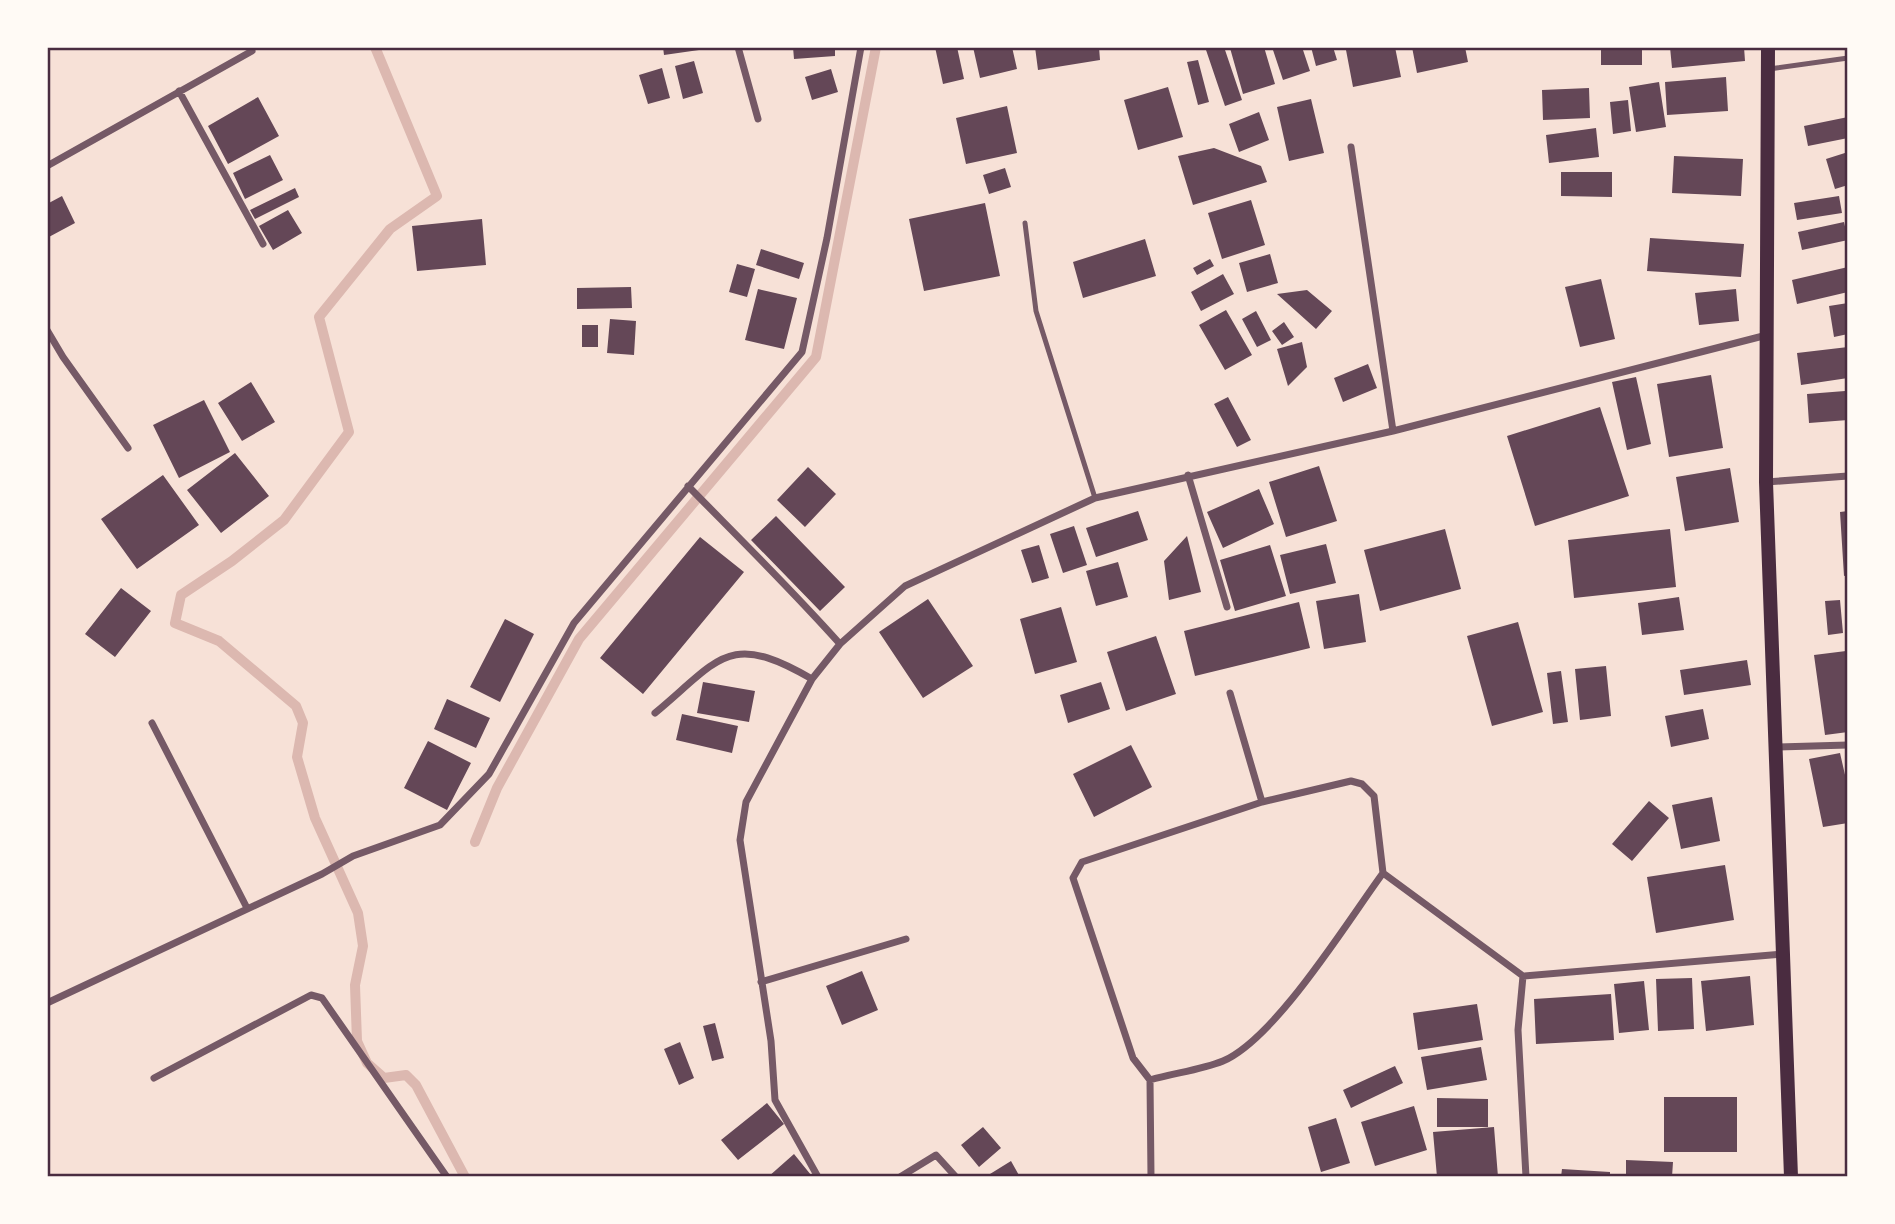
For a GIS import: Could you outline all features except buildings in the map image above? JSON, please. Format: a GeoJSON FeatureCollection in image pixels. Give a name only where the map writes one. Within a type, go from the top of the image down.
{"type":"FeatureCollection","features":[{"type":"Feature","properties":{"kind":"main road"},"geometry":{"type":"LineString","coordinates":[[1768,47],[1766,482],[1791,1177]]}},
{"type":"Feature","properties":{"kind":"street"},"geometry":{"type":"LineString","coordinates":[[738,47],[758,119]]}},
{"type":"Feature","properties":{"kind":"street"},"geometry":{"type":"LineString","coordinates":[[47,1003],[322,874],[353,856],[440,825],[489,774],[574,624],[802,352],[827,238],[861,47]]}},
{"type":"Feature","properties":{"kind":"street"},"geometry":{"type":"LineString","coordinates":[[47,166],[252,51]]}},
{"type":"Feature","properties":{"kind":"street"},"geometry":{"type":"LineString","coordinates":[[179,91],[262,244]]}},
{"type":"Feature","properties":{"kind":"street"},"geometry":{"type":"LineString","coordinates":[[1351,147],[1393,431]]}},
{"type":"Feature","properties":{"kind":"street"},"geometry":{"type":"LineString","coordinates":[[47,330],[128,449]]}},
{"type":"Feature","properties":{"kind":"street"},"geometry":{"type":"LineString","coordinates":[[818,1177],[775,1100],[771,1041],[740,840],[746,802],[812,679],[840,644],[905,586],[1095,498],[1393,431],[1767,335]]}},
{"type":"Feature","properties":{"kind":"street"},"geometry":{"type":"LineString","coordinates":[[1188,475],[1227,607]]}},
{"type":"Feature","properties":{"kind":"street"},"geometry":{"type":"LineString","coordinates":[[1766,482],[1848,476]]}},
{"type":"Feature","properties":{"kind":"street"},"geometry":{"type":"LineString","coordinates":[[688,486],[755,556],[784,580],[840,644]]}},
{"type":"Feature","properties":{"kind":"street"},"geometry":{"type":"LineString","coordinates":[[654,713],[719,658],[748,653],[780,661],[812,679]]}},
{"type":"Feature","properties":{"kind":"street"},"geometry":{"type":"LineString","coordinates":[[1230,693],[1262,802]]}},
{"type":"Feature","properties":{"kind":"street"},"geometry":{"type":"LineString","coordinates":[[152,723],[247,908]]}},
{"type":"Feature","properties":{"kind":"street"},"geometry":{"type":"LineString","coordinates":[[1776,747],[1848,745]]}},
{"type":"Feature","properties":{"kind":"street"},"geometry":{"type":"LineString","coordinates":[[1150,1080],[1223,1060],[1253,1042],[1285,1008],[1383,873],[1374,796],[1362,783],[1352,781],[1262,802],[1097,855],[1082,862],[1073,878],[1133,1058],[1150,1080],[1151,1177]]}},
{"type":"Feature","properties":{"kind":"street"},"geometry":{"type":"LineString","coordinates":[[1383,873],[1523,976],[1782,954]]}},
{"type":"Feature","properties":{"kind":"street"},"geometry":{"type":"LineString","coordinates":[[761,982],[906,939]]}},
{"type":"Feature","properties":{"kind":"street"},"geometry":{"type":"LineString","coordinates":[[1523,976],[1518,1030],[1526,1177]]}},
{"type":"Feature","properties":{"kind":"street"},"geometry":{"type":"LineString","coordinates":[[154,1078],[311,995],[322,998],[447,1177]]}},
{"type":"Feature","properties":{"kind":"street"},"geometry":{"type":"LineString","coordinates":[[900,1177],[936,1154],[956,1177]]}},
{"type":"Feature","properties":{"kind":"lane"},"geometry":{"type":"LineString","coordinates":[[1769,69],[1848,58]]}},
{"type":"Feature","properties":{"kind":"lane"},"geometry":{"type":"LineString","coordinates":[[1025,223],[1036,311],[1095,498]]}},
{"type":"Feature","properties":{"kind":"waterway"},"geometry":{"type":"LineString","coordinates":[[375,47],[437,196],[390,229],[319,317],[349,432],[284,520],[232,561],[181,595],[175,623],[219,641],[296,706],[303,723],[297,757],[315,818],[358,913],[363,946],[355,985],[357,1041],[367,1063],[384,1078],[406,1075],[416,1085],[465,1177]]}},
{"type":"Feature","properties":{"kind":"waterway"},"geometry":{"type":"LineString","coordinates":[[475,842],[497,788],[579,639],[816,357],[876,47]]}}]}
